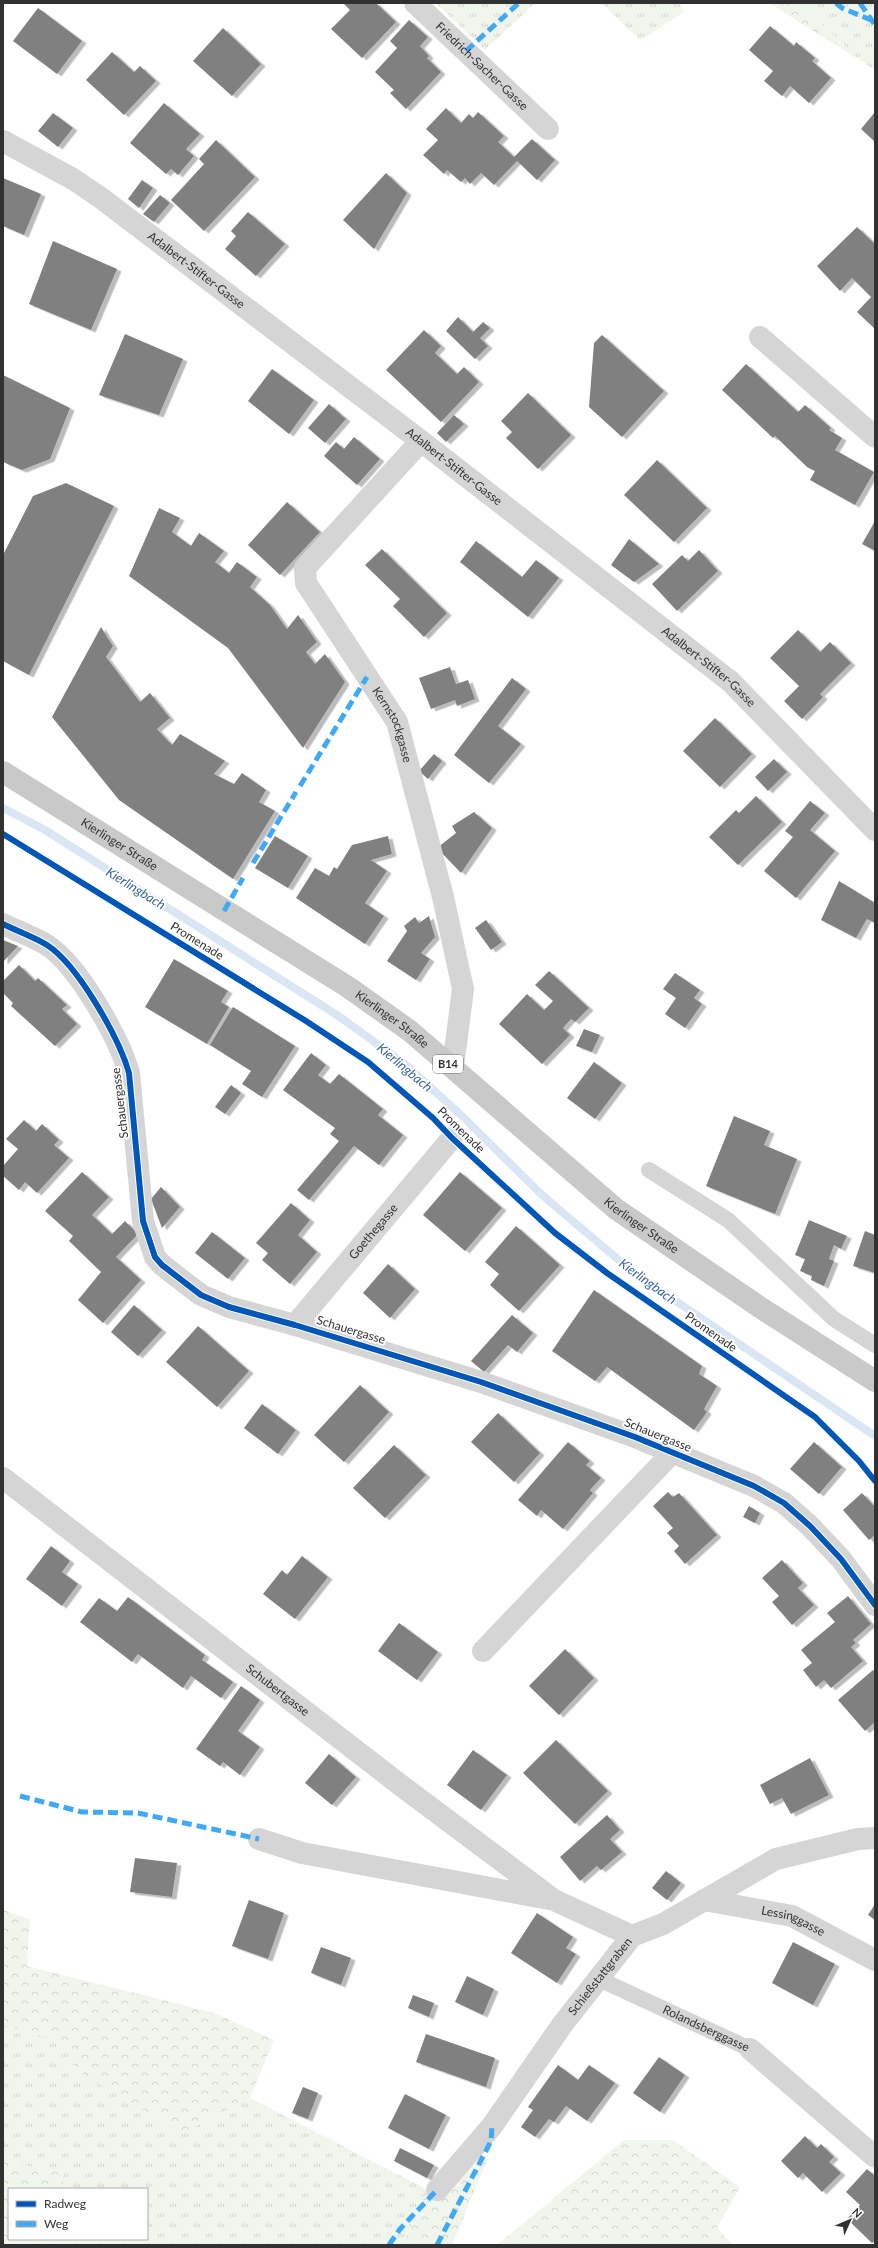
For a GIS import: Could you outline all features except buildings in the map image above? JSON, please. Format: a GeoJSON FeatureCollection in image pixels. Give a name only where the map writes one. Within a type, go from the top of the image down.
{"type":"FeatureCollection","features":[{"type":"Feature","properties":{"kind":"main road","name":"Kierlinger Straße"},"geometry":{"type":"LineString","coordinates":[[3,772],[348,987],[410,1031],[616,1209],[762,1308],[875,1381]]}},
{"type":"Feature","properties":{"kind":"street","name":"Friedrich-Sacher-Gasse"},"geometry":{"type":"LineString","coordinates":[[415,3],[548,129]]}},
{"type":"Feature","properties":{"kind":"street","name":"Adalbert-Stifter-Gasse"},"geometry":{"type":"LineString","coordinates":[[3,141],[73,179],[101,198],[421,442],[731,682],[875,830]]}},
{"type":"Feature","properties":{"kind":"street"},"geometry":{"type":"LineString","coordinates":[[760,337],[875,437]]}},
{"type":"Feature","properties":{"kind":"street","name":"Kernstockgasse"},"geometry":{"type":"LineString","coordinates":[[421,442],[305,568],[306,583],[397,722],[443,898],[463,989],[452,1067]]}},
{"type":"Feature","properties":{"kind":"street","name":"Schauergasse"},"geometry":{"type":"LineString","coordinates":[[3,924],[48,946],[68,964],[89,993],[123,1054],[129,1073],[143,1221],[155,1257],[162,1265],[201,1295],[229,1307],[295,1325],[481,1382],[635,1437],[754,1486],[784,1503],[810,1526],[841,1559],[875,1605]]}},
{"type":"Feature","properties":{"kind":"street","name":"Goethegasse"},"geometry":{"type":"LineString","coordinates":[[295,1325],[452,1138]]}},
{"type":"Feature","properties":{"kind":"street","name":"Schauergasse"},"geometry":{"type":"LineString","coordinates":[[483,1651],[672,1453]]}},
{"type":"Feature","properties":{"kind":"street","name":"Schubertgasse"},"geometry":{"type":"LineString","coordinates":[[3,1478],[402,1787],[554,1900],[632,1936]]}},
{"type":"Feature","properties":{"kind":"street","name":"Schießstattgraben"},"geometry":{"type":"LineString","coordinates":[[437,2190],[492,2126],[562,2025],[632,1936],[663,1924],[776,1859],[858,1839],[875,1838]]}},
{"type":"Feature","properties":{"kind":"street","name":"Schubertgasse"},"geometry":{"type":"LineString","coordinates":[[259,1839],[302,1853],[554,1900]]}},
{"type":"Feature","properties":{"kind":"street","name":"Lessinggasse"},"geometry":{"type":"LineString","coordinates":[[704,1900],[792,1916],[875,1960]]}},
{"type":"Feature","properties":{"kind":"street","name":"Rolandsberggasse"},"geometry":{"type":"LineString","coordinates":[[750,2049],[875,2157]]}},
{"type":"Feature","properties":{"kind":"lane"},"geometry":{"type":"LineString","coordinates":[[649,1170],[728,1220],[834,1319],[875,1345]]}},
{"type":"Feature","properties":{"kind":"lane","name":"Rolandsberggasse"},"geometry":{"type":"LineString","coordinates":[[599,1979],[750,2049]]}},
{"type":"Feature","properties":{"kind":"green space"},"geometry":{"type":"Polygon","coordinates":[[[436,3],[535,3],[485,50],[436,3]]]}},
{"type":"Feature","properties":{"kind":"green space"},"geometry":{"type":"Polygon","coordinates":[[[602,3],[679,3],[684,12],[640,41],[602,3]]]}},
{"type":"Feature","properties":{"kind":"green space"},"geometry":{"type":"Polygon","coordinates":[[[769,3],[800,3],[858,59],[769,3]]]}},
{"type":"Feature","properties":{"kind":"green space"},"geometry":{"type":"Polygon","coordinates":[[[800,3],[875,3],[875,70],[858,59],[800,3]]]}},
{"type":"Feature","properties":{"kind":"green space"},"geometry":{"type":"Polygon","coordinates":[[[3,1910],[30,1919],[27,1966],[215,2013],[274,2040],[250,2098],[182,2133],[74,2069],[72,2045],[3,2025],[3,1910]]]}},
{"type":"Feature","properties":{"kind":"green space"},"geometry":{"type":"Polygon","coordinates":[[[3,2025],[72,2045],[182,2133],[250,2098],[428,2190],[402,2245],[63,2245],[63,2240],[148,2240],[148,2188],[63,2188],[63,2173],[3,2161],[3,2025]]]}},
{"type":"Feature","properties":{"kind":"green space"},"geometry":{"type":"Polygon","coordinates":[[[624,2140],[673,2140],[740,2187],[717,2228],[733,2245],[497,2245],[624,2140]]]}},
{"type":"Feature","properties":{"kind":"green space"},"geometry":{"type":"Polygon","coordinates":[[[488,2158],[452,2245],[402,2245],[428,2190],[488,2158]]]}},
{"type":"Feature","properties":{"kind":"green space"},"geometry":{"type":"Polygon","coordinates":[[[3,2161],[63,2173],[63,2188],[8,2188],[8,2240],[63,2240],[63,2245],[3,2245],[3,2161]]]}},
{"type":"Feature","properties":{"kind":"waterway","name":"Kierlingbach"},"geometry":{"type":"LineString","coordinates":[[3,808],[45,830],[340,1017],[406,1065],[463,1117],[542,1195],[633,1272],[875,1436]]}},
{"type":"Feature","properties":{"kind":"marked path"},"geometry":{"type":"LineString","coordinates":[[466,51],[519,3]]}},
{"type":"Feature","properties":{"kind":"marked path"},"geometry":{"type":"LineString","coordinates":[[836,3],[842,8],[871,20]]}},
{"type":"Feature","properties":{"kind":"marked path"},"geometry":{"type":"LineString","coordinates":[[860,3],[875,25]]}},
{"type":"Feature","properties":{"kind":"marked path"},"geometry":{"type":"LineString","coordinates":[[300,786],[367,677]]}},
{"type":"Feature","properties":{"kind":"marked path"},"geometry":{"type":"LineString","coordinates":[[253,863],[296,792]]}},
{"type":"Feature","properties":{"kind":"marked path"},"geometry":{"type":"LineString","coordinates":[[224,911],[243,878]]}},
{"type":"Feature","properties":{"kind":"marked path"},"geometry":{"type":"LineString","coordinates":[[20,1796],[82,1812],[138,1813],[259,1839]]}},
{"type":"Feature","properties":{"kind":"marked path"},"geometry":{"type":"LineString","coordinates":[[437,2245],[491,2141],[492,2126]]}},
{"type":"Feature","properties":{"kind":"marked path"},"geometry":{"type":"LineString","coordinates":[[389,2245],[400,2229],[437,2190]]}},
{"type":"Feature","properties":{"kind":"cycle path","name":"Promenade"},"geometry":{"type":"LineString","coordinates":[[3,834],[306,1021],[368,1062],[433,1118],[452,1138],[555,1233],[607,1273],[815,1417],[859,1461],[875,1481]]}},
{"type":"Feature","properties":{"kind":"cycle path"},"geometry":{"type":"LineString","coordinates":[[3,924],[42,942],[59,955],[84,985],[96,1003],[124,1058],[129,1073],[143,1221],[155,1257],[162,1265],[201,1295],[229,1307],[295,1325],[481,1382],[635,1437],[754,1486],[784,1503],[810,1526],[841,1559],[875,1605]]}}]}
